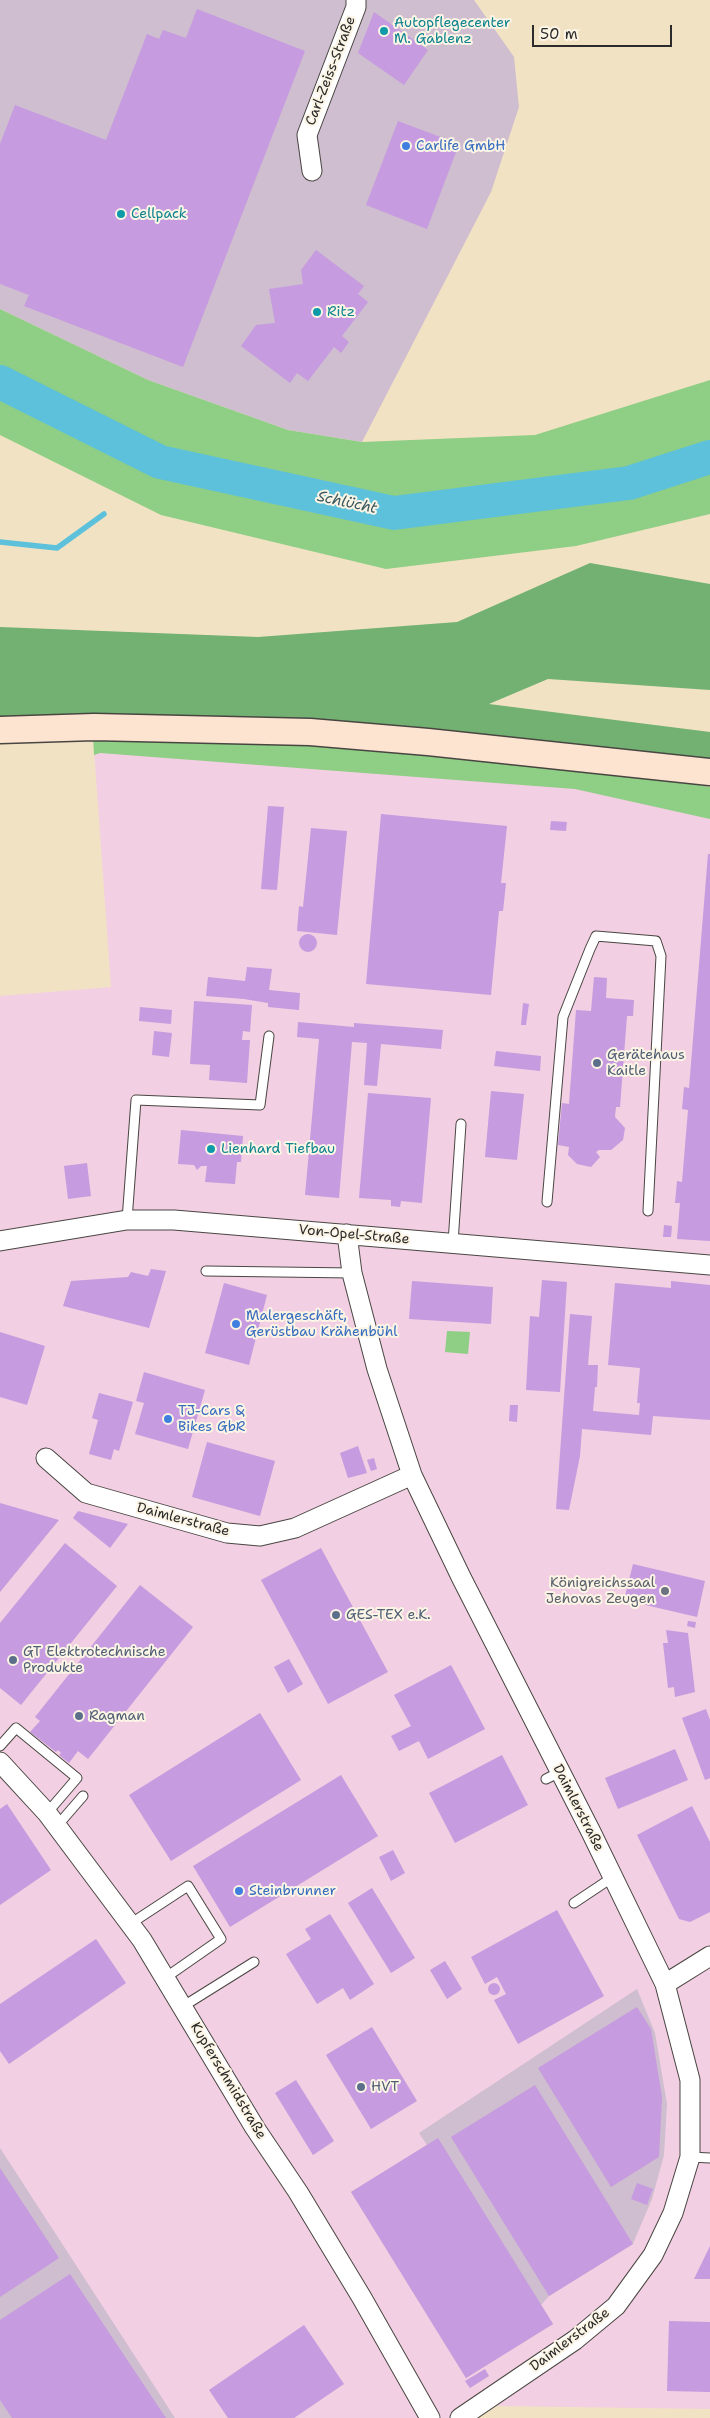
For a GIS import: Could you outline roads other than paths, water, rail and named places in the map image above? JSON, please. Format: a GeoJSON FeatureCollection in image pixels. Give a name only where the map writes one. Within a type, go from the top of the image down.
{"type":"FeatureCollection","features":[{"type":"Feature","properties":{"kind":"main road"},"geometry":{"type":"LineString","coordinates":[[0,730],[94,727],[310,732],[428,742],[710,772]]}},
{"type":"Feature","properties":{"kind":"street","name":"Carl-Zeiss-Straße"},"geometry":{"type":"LineString","coordinates":[[312,171],[307,135],[356,7],[356,0]]}},
{"type":"Feature","properties":{"kind":"street","name":"Von-Opel-Straße"},"geometry":{"type":"LineString","coordinates":[[0,1241],[127,1220],[174,1220],[710,1265]]}},
{"type":"Feature","properties":{"kind":"street","name":"Daimlerstraße"},"geometry":{"type":"LineString","coordinates":[[347,1234],[352,1273],[377,1369],[412,1475],[553,1775],[613,1877],[665,1984],[690,2080],[690,2157],[673,2213],[653,2255],[616,2306],[575,2340],[460,2418]]}},
{"type":"Feature","properties":{"kind":"street","name":"Daimlerstraße"},"geometry":{"type":"LineString","coordinates":[[46,1458],[86,1493],[227,1533],[260,1536],[295,1528],[412,1475]]}},
{"type":"Feature","properties":{"kind":"street","name":"Kupferschmidstraße"},"geometry":{"type":"LineString","coordinates":[[0,1762],[52,1820],[130,1924],[165,1978],[255,2128],[298,2192],[362,2298],[430,2418]]}},
{"type":"Feature","properties":{"kind":"street"},"geometry":{"type":"LineString","coordinates":[[665,1984],[710,1956]]}},
{"type":"Feature","properties":{"kind":"lane"},"geometry":{"type":"LineString","coordinates":[[547,1202],[563,1017],[596,936],[656,941],[660,956],[648,1210]]}},
{"type":"Feature","properties":{"kind":"lane"},"geometry":{"type":"LineString","coordinates":[[127,1220],[136,1100],[260,1105],[269,1036]]}},
{"type":"Feature","properties":{"kind":"lane"},"geometry":{"type":"LineString","coordinates":[[453,1243],[461,1124]]}},
{"type":"Feature","properties":{"kind":"lane"},"geometry":{"type":"LineString","coordinates":[[206,1271],[352,1273]]}},
{"type":"Feature","properties":{"kind":"lane"},"geometry":{"type":"LineString","coordinates":[[0,1746],[16,1728],[77,1778],[52,1820]]}},
{"type":"Feature","properties":{"kind":"lane"},"geometry":{"type":"LineString","coordinates":[[52,1820],[84,1796]]}},
{"type":"Feature","properties":{"kind":"lane"},"geometry":{"type":"LineString","coordinates":[[574,1903],[613,1877]]}},
{"type":"Feature","properties":{"kind":"lane"},"geometry":{"type":"LineString","coordinates":[[130,1924],[188,1886],[221,1939],[165,1978]]}},
{"type":"Feature","properties":{"kind":"lane"},"geometry":{"type":"LineString","coordinates":[[182,2007],[254,1962]]}},
{"type":"Feature","properties":{"kind":"lane"},"geometry":{"type":"LineString","coordinates":[[690,2157],[710,2158]]}},
{"type":"Feature","properties":{"kind":"waterway","name":"Schlücht"},"geometry":{"type":"LineString","coordinates":[[0,382],[160,462],[394,513],[629,483],[710,457]]}},
{"type":"Feature","properties":{"kind":"waterway"},"geometry":{"type":"LineString","coordinates":[[0,542],[57,548],[104,514]]}},
{"type":"Feature","properties":{"kind":"place","name":"Autopflegecenter M. Gablenz"},"geometry":{"type":"Point","coordinates":[384,31]}},
{"type":"Feature","properties":{"kind":"place","name":"Carlife GmbH"},"geometry":{"type":"Point","coordinates":[406,146]}},
{"type":"Feature","properties":{"kind":"place","name":"Cellpack"},"geometry":{"type":"Point","coordinates":[121,214]}},
{"type":"Feature","properties":{"kind":"place","name":"Ritz"},"geometry":{"type":"Point","coordinates":[317,312]}},
{"type":"Feature","properties":{"kind":"place","name":"Gerätehaus Kaitle"},"geometry":{"type":"Point","coordinates":[597,1063]}},
{"type":"Feature","properties":{"kind":"place","name":"Lienhard Tiefbau"},"geometry":{"type":"Point","coordinates":[211,1149]}},
{"type":"Feature","properties":{"kind":"place","name":"Malergeschäft, Gerüstbau Krähenbühl"},"geometry":{"type":"Point","coordinates":[236,1324]}},
{"type":"Feature","properties":{"kind":"place","name":"TJ-Cars & Bikes GbR"},"geometry":{"type":"Point","coordinates":[168,1419]}},
{"type":"Feature","properties":{"kind":"place","name":"Königreichssaal Jehovas Zeugen"},"geometry":{"type":"Point","coordinates":[665,1591]}},
{"type":"Feature","properties":{"kind":"place","name":"GES-TEX e.K."},"geometry":{"type":"Point","coordinates":[336,1615]}},
{"type":"Feature","properties":{"kind":"place","name":"GT Elektrotechnische Produkte"},"geometry":{"type":"Point","coordinates":[13,1660]}},
{"type":"Feature","properties":{"kind":"place","name":"Ragman"},"geometry":{"type":"Point","coordinates":[79,1716]}},
{"type":"Feature","properties":{"kind":"place","name":"Steinbrunner"},"geometry":{"type":"Point","coordinates":[239,1891]}},
{"type":"Feature","properties":{"kind":"place","name":"HVT"},"geometry":{"type":"Point","coordinates":[361,2087]}}]}
